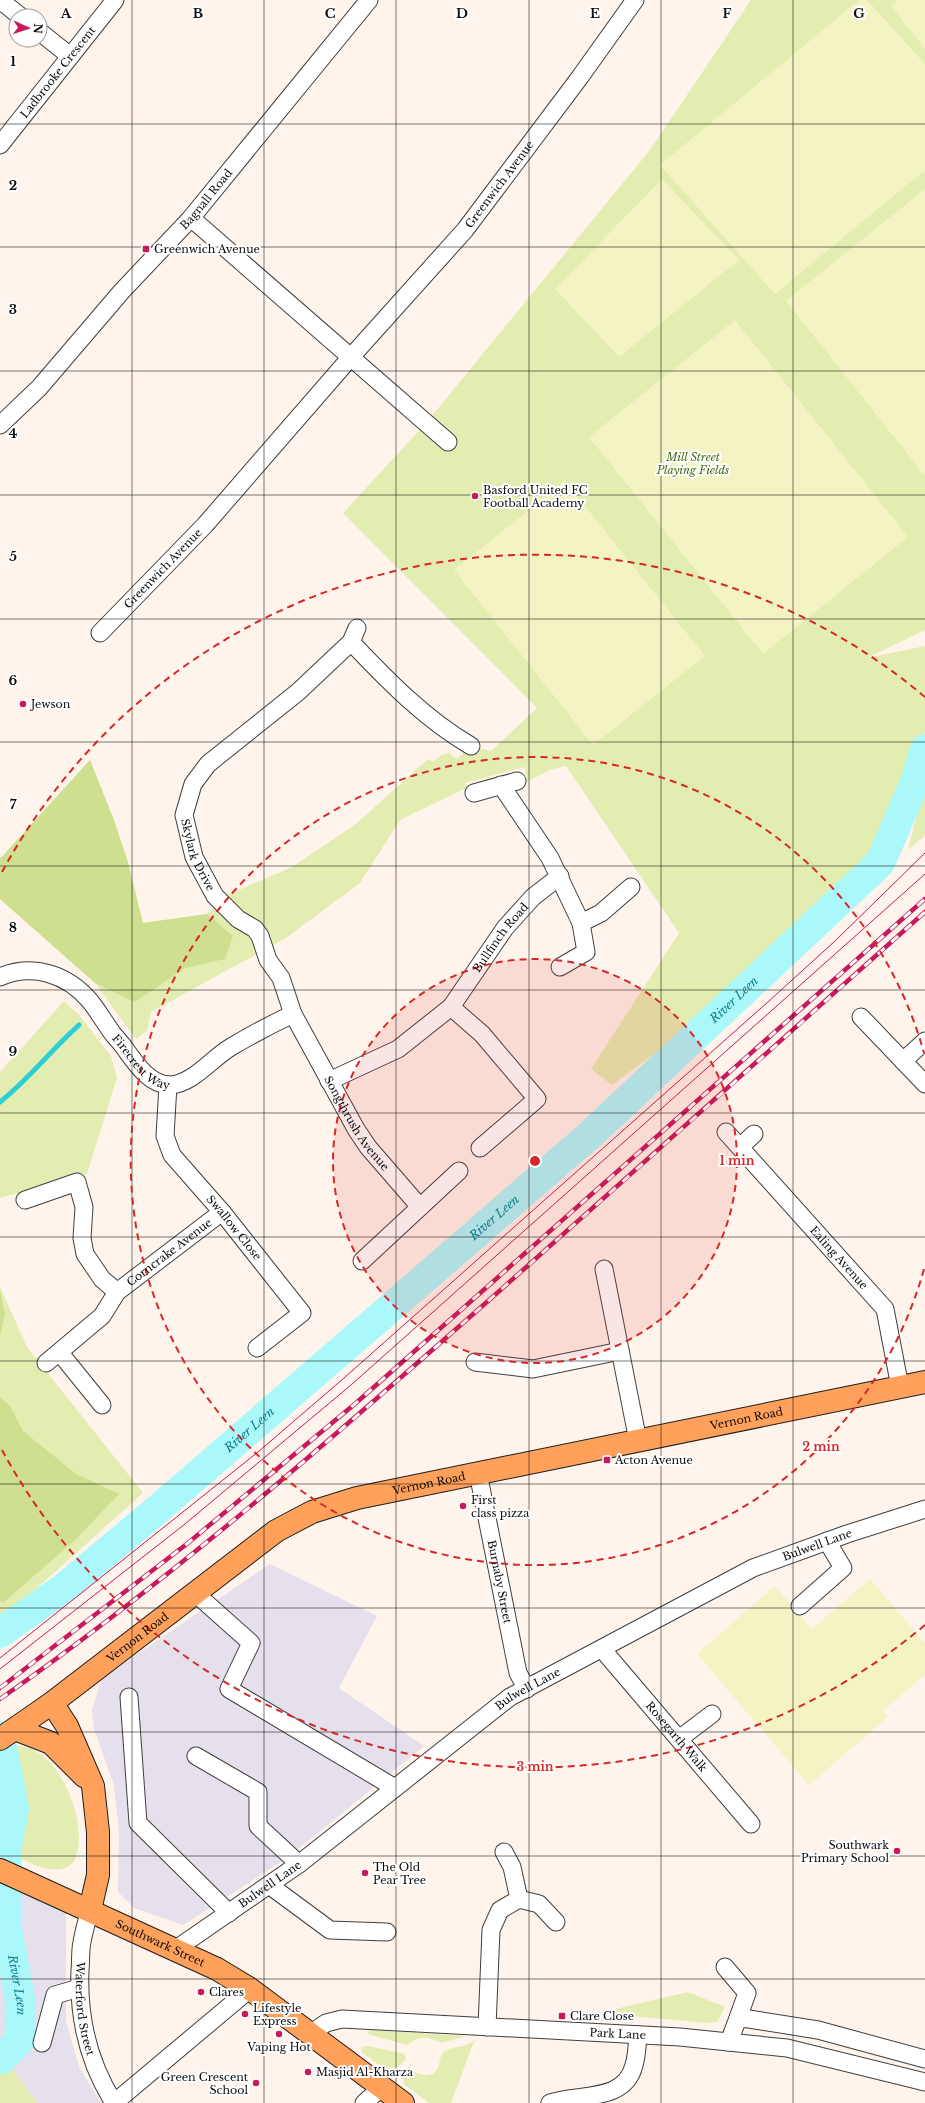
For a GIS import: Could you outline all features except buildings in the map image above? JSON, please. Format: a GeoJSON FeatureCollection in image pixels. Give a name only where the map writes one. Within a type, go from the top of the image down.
{"type":"FeatureCollection","features":[{"type":"Feature","properties":{"kind":"main road","name":"Vernon Road"},"geometry":{"type":"LineString","coordinates":[[8,1734],[52,1703],[276,1531],[312,1512],[357,1498],[925,1382]]}},
{"type":"Feature","properties":{"kind":"main road"},"geometry":{"type":"LineString","coordinates":[[52,1703],[66,1726],[93,1786],[98,1832],[98,1875],[90,1910]]}},
{"type":"Feature","properties":{"kind":"main road"},"geometry":{"type":"LineString","coordinates":[[8,1734],[51,1744],[93,1786]]}},
{"type":"Feature","properties":{"kind":"main road","name":"Southwark Street"},"geometry":{"type":"LineString","coordinates":[[7,1873],[217,1969],[250,1989],[403,2103]]}},
{"type":"Feature","properties":{"kind":"street"},"geometry":{"type":"LineString","coordinates":[[0,0],[10,8]]}},
{"type":"Feature","properties":{"kind":"street","name":"Ladbrooke Crescent"},"geometry":{"type":"LineString","coordinates":[[0,145],[115,0]]}},
{"type":"Feature","properties":{"kind":"street","name":"Bagnall Road"},"geometry":{"type":"LineString","coordinates":[[0,425],[39,388],[122,292],[191,218],[369,0]]}},
{"type":"Feature","properties":{"kind":"street","name":"Greenwich Avenue"},"geometry":{"type":"LineString","coordinates":[[100,633],[205,525],[350,358],[465,230],[580,77],[635,0]]}},
{"type":"Feature","properties":{"kind":"street"},"geometry":{"type":"LineString","coordinates":[[48,38],[70,56]]}},
{"type":"Feature","properties":{"kind":"street"},"geometry":{"type":"LineString","coordinates":[[191,218],[448,442]]}},
{"type":"Feature","properties":{"kind":"street","name":"Skylark Drive"},"geometry":{"type":"LineString","coordinates":[[293,1014],[281,978],[268,960],[263,942],[258,932],[238,919],[215,896],[194,857],[184,815],[193,784],[208,764],[298,692],[354,635],[384,678],[447,732],[471,746]]}},
{"type":"Feature","properties":{"kind":"street"},"geometry":{"type":"LineString","coordinates":[[474,792],[509,783],[560,876],[581,923],[586,952],[560,967]]}},
{"type":"Feature","properties":{"kind":"street","name":"Bullfinch Road"},"geometry":{"type":"LineString","coordinates":[[329,1080],[398,1049],[451,1007],[505,928],[533,897],[560,876]]}},
{"type":"Feature","properties":{"kind":"street"},"geometry":{"type":"LineString","coordinates":[[581,923],[601,913],[631,887]]}},
{"type":"Feature","properties":{"kind":"street","name":"Firecrest Way"},"geometry":{"type":"LineString","coordinates":[[0,978],[16,972],[40,971],[67,981],[90,1002],[113,1034],[146,1074],[158,1082],[168,1085],[178,1084],[187,1079],[230,1047],[293,1014]]}},
{"type":"Feature","properties":{"kind":"street"},"geometry":{"type":"LineString","coordinates":[[451,1007],[482,1034],[537,1099],[480,1148]]}},
{"type":"Feature","properties":{"kind":"street","name":"Songthrush Avenue"},"geometry":{"type":"LineString","coordinates":[[293,1014],[356,1129],[368,1147],[420,1207]]}},
{"type":"Feature","properties":{"kind":"street"},"geometry":{"type":"LineString","coordinates":[[861,1017],[925,1084]]}},
{"type":"Feature","properties":{"kind":"street"},"geometry":{"type":"LineString","coordinates":[[903,1061],[925,1041]]}},
{"type":"Feature","properties":{"kind":"street","name":"Swallow Close"},"geometry":{"type":"LineString","coordinates":[[168,1085],[166,1136],[172,1155],[222,1212],[302,1313],[257,1348]]}},
{"type":"Feature","properties":{"kind":"street","name":"Ealing Avenue"},"geometry":{"type":"LineString","coordinates":[[726,1132],[885,1309],[900,1387]]}},
{"type":"Feature","properties":{"kind":"street"},"geometry":{"type":"LineString","coordinates":[[740,1147],[754,1134]]}},
{"type":"Feature","properties":{"kind":"street"},"geometry":{"type":"LineString","coordinates":[[362,1261],[459,1171]]}},
{"type":"Feature","properties":{"kind":"street","name":"Corncrake Avenue"},"geometry":{"type":"LineString","coordinates":[[26,1200],[77,1182],[84,1207],[82,1238],[85,1254],[102,1279],[117,1292]]}},
{"type":"Feature","properties":{"kind":"street","name":"Corncrake Avenue"},"geometry":{"type":"LineString","coordinates":[[46,1363],[60,1353],[102,1316],[117,1292],[222,1212]]}},
{"type":"Feature","properties":{"kind":"street"},"geometry":{"type":"LineString","coordinates":[[604,1269],[638,1441]]}},
{"type":"Feature","properties":{"kind":"street"},"geometry":{"type":"LineString","coordinates":[[475,1362],[533,1369],[620,1352]]}},
{"type":"Feature","properties":{"kind":"street"},"geometry":{"type":"LineString","coordinates":[[60,1353],[102,1405]]}},
{"type":"Feature","properties":{"kind":"street","name":"Burnaby Street"},"geometry":{"type":"LineString","coordinates":[[478,1474],[518,1673],[527,1688]]}},
{"type":"Feature","properties":{"kind":"street","name":"Bulwell Lane"},"geometry":{"type":"LineString","coordinates":[[176,1949],[300,1864],[510,1697],[753,1568],[827,1541],[925,1509]]}},
{"type":"Feature","properties":{"kind":"street"},"geometry":{"type":"LineString","coordinates":[[800,1606],[843,1568],[827,1541]]}},
{"type":"Feature","properties":{"kind":"street"},"geometry":{"type":"LineString","coordinates":[[195,1593],[251,1643],[229,1689],[394,1788]]}},
{"type":"Feature","properties":{"kind":"street","name":"Rosegarth Walk"},"geometry":{"type":"LineString","coordinates":[[602,1649],[751,1824]]}},
{"type":"Feature","properties":{"kind":"street"},"geometry":{"type":"LineString","coordinates":[[129,1697],[138,1823],[229,1913]]}},
{"type":"Feature","properties":{"kind":"street"},"geometry":{"type":"LineString","coordinates":[[679,1739],[712,1714]]}},
{"type":"Feature","properties":{"kind":"street"},"geometry":{"type":"LineString","coordinates":[[196,1756],[258,1792],[258,1826],[300,1864]]}},
{"type":"Feature","properties":{"kind":"street"},"geometry":{"type":"LineString","coordinates":[[504,1852],[512,1867],[519,1899]]}},
{"type":"Feature","properties":{"kind":"street"},"geometry":{"type":"LineString","coordinates":[[268,1885],[330,1930],[387,1932]]}},
{"type":"Feature","properties":{"kind":"street"},"geometry":{"type":"LineString","coordinates":[[487,2027],[491,1930],[500,1910],[519,1899],[539,1904],[556,1922]]}},
{"type":"Feature","properties":{"kind":"street","name":"Waterford Street"},"geometry":{"type":"LineString","coordinates":[[90,1910],[81,1943],[80,1988],[82,2021],[87,2046],[102,2083],[114,2103]]}},
{"type":"Feature","properties":{"kind":"street"},"geometry":{"type":"LineString","coordinates":[[725,1967],[747,1993],[729,2042]]}},
{"type":"Feature","properties":{"kind":"street"},"geometry":{"type":"LineString","coordinates":[[42,2043],[55,1995],[80,1988]]}},
{"type":"Feature","properties":{"kind":"street"},"geometry":{"type":"LineString","coordinates":[[114,2103],[250,1989]]}},
{"type":"Feature","properties":{"kind":"street"},"geometry":{"type":"LineString","coordinates":[[738,2018],[778,2022],[818,2030],[925,2059]]}},
{"type":"Feature","properties":{"kind":"street","name":"Park Lane"},"geometry":{"type":"LineString","coordinates":[[310,2034],[326,2023],[342,2019],[638,2035],[729,2042],[787,2048],[925,2082]]}},
{"type":"Feature","properties":{"kind":"street"},"geometry":{"type":"LineString","coordinates":[[550,2103],[560,2100],[604,2094],[624,2084],[634,2066],[638,2035]]}},
{"type":"Feature","properties":{"kind":"street"},"geometry":{"type":"LineString","coordinates":[[364,2103],[382,2088]]}},
{"type":"Feature","properties":{"kind":"shaded area"},"geometry":{"type":"Polygon","coordinates":[[[270,1564],[377,1616],[339,1688],[424,1746],[290,1856],[183,1925],[134,1908],[118,1892],[119,1832],[114,1785],[94,1729],[92,1710],[102,1678],[270,1564]]]}},
{"type":"Feature","properties":{"kind":"shaded area"},"geometry":{"type":"Polygon","coordinates":[[[11,1888],[66,1910],[66,2021],[79,2067],[101,2103],[37,2103],[10,2066],[24,2048],[28,2020],[11,1888]]]}},
{"type":"Feature","properties":{"kind":"shaded area"},"geometry":{"type":"Polygon","coordinates":[[[0,1891],[14,2007],[0,2045],[0,1891]]]}},
{"type":"Feature","properties":{"kind":"green space","name":"Mill Street Playing Fields"},"geometry":{"type":"Polygon","coordinates":[[[751,0],[925,0],[925,630],[867,658],[925,646],[925,731],[883,865],[739,990],[612,1085],[591,1069],[679,933],[566,766],[550,770],[527,782],[525,767],[465,783],[466,788],[400,820],[360,883],[286,938],[151,1012],[147,1031],[136,1039],[95,983],[0,899],[0,859],[90,760],[119,841],[143,923],[207,914],[229,894],[292,867],[356,824],[428,759],[433,762],[441,755],[449,753],[457,759],[471,746],[491,751],[537,708],[343,513],[426,423],[650,150],[751,0]]]}},
{"type":"Feature","properties":{"kind":"green space"},"geometry":{"type":"Polygon","coordinates":[[[859,0],[867,0],[925,64],[925,170],[775,294],[660,165],[859,0]]]}},
{"type":"Feature","properties":{"kind":"green space"},"geometry":{"type":"Polygon","coordinates":[[[898,0],[925,0],[925,49],[891,6],[898,0]]]}},
{"type":"Feature","properties":{"kind":"green space"},"geometry":{"type":"Polygon","coordinates":[[[662,179],[739,260],[619,357],[555,289],[662,179]]]}},
{"type":"Feature","properties":{"kind":"green space"},"geometry":{"type":"Polygon","coordinates":[[[925,189],[925,476],[786,301],[925,189]]]}},
{"type":"Feature","properties":{"kind":"green space"},"geometry":{"type":"Polygon","coordinates":[[[735,320],[908,537],[763,654],[589,437],[735,320]]]}},
{"type":"Feature","properties":{"kind":"green space"},"geometry":{"type":"Polygon","coordinates":[[[565,481],[705,656],[593,745],[454,570],[565,481]]]}},
{"type":"Feature","properties":{"kind":"green space"},"geometry":{"type":"Polygon","coordinates":[[[90,760],[114,820],[128,862],[143,923],[207,914],[233,936],[225,959],[185,968],[135,1002],[95,983],[0,899],[0,859],[90,760]]]}},
{"type":"Feature","properties":{"kind":"green space"},"geometry":{"type":"Polygon","coordinates":[[[925,781],[925,835],[908,850],[925,781]]]}},
{"type":"Feature","properties":{"kind":"green space"},"geometry":{"type":"Polygon","coordinates":[[[64,1001],[79,1015],[111,1056],[117,1078],[87,1174],[0,1198],[0,1072],[64,1001]]]}},
{"type":"Feature","properties":{"kind":"green space"},"geometry":{"type":"Polygon","coordinates":[[[0,1287],[27,1347],[143,1493],[0,1621],[0,1287]]]}},
{"type":"Feature","properties":{"kind":"green space"},"geometry":{"type":"Polygon","coordinates":[[[0,1290],[5,1314],[0,1336],[0,1290]]]}},
{"type":"Feature","properties":{"kind":"green space"},"geometry":{"type":"Polygon","coordinates":[[[0,1397],[10,1406],[23,1431],[76,1474],[119,1494],[75,1540],[4,1602],[0,1601],[0,1397]]]}},
{"type":"Feature","properties":{"kind":"green space"},"geometry":{"type":"Polygon","coordinates":[[[870,1579],[925,1643],[925,1675],[883,1711],[888,1717],[809,1785],[697,1654],[775,1586],[812,1629],[870,1579]]]}},
{"type":"Feature","properties":{"kind":"green space"},"geometry":{"type":"Polygon","coordinates":[[[15,1746],[34,1750],[50,1763],[63,1781],[73,1802],[78,1824],[79,1844],[75,1860],[65,1868],[54,1870],[48,1869],[21,1859],[25,1808],[15,1746]]]}},
{"type":"Feature","properties":{"kind":"green space"},"geometry":{"type":"Polygon","coordinates":[[[688,1992],[725,2007],[717,2022],[707,2023],[598,2013],[688,1992]]]}},
{"type":"Feature","properties":{"kind":"green space"},"geometry":{"type":"Polygon","coordinates":[[[369,2030],[467,2036],[442,2043],[428,2038],[419,2038],[406,2045],[368,2034],[369,2030]]]}},
{"type":"Feature","properties":{"kind":"green space"},"geometry":{"type":"Polygon","coordinates":[[[475,2039],[451,2103],[429,2103],[404,2084],[402,2076],[408,2071],[424,2075],[432,2074],[438,2069],[440,2058],[444,2052],[452,2048],[464,2046],[475,2039]]]}},
{"type":"Feature","properties":{"kind":"green space"},"geometry":{"type":"Polygon","coordinates":[[[368,2046],[405,2054],[406,2059],[398,2067],[384,2069],[362,2052],[361,2047],[368,2046]]]}},
{"type":"Feature","properties":{"kind":"green space"},"geometry":{"type":"Polygon","coordinates":[[[10,2066],[37,2103],[0,2103],[0,2071],[10,2066]]]}},
{"type":"Feature","properties":{"kind":"waterway","name":"River Leen"},"geometry":{"type":"LineString","coordinates":[[0,1633],[65,1587],[157,1510],[591,1134],[880,863],[916,780],[925,749]]}},
{"type":"Feature","properties":{"kind":"waterway"},"geometry":{"type":"LineString","coordinates":[[0,1102],[21,1084],[79,1025]]}},
{"type":"Feature","properties":{"kind":"waterway","name":"River Leen"},"geometry":{"type":"LineString","coordinates":[[0,1736],[14,1809],[7,1845],[6,1923],[21,2005],[20,2040],[0,2060]]}},
{"type":"Feature","properties":{"kind":"tram line"},"geometry":{"type":"LineString","coordinates":[[0,1658],[258,1452],[344,1378],[769,1001],[835,941],[925,853]]}},
{"type":"Feature","properties":{"kind":"tram line"},"geometry":{"type":"LineString","coordinates":[[0,1669],[185,1524],[351,1385],[925,874]]}},
{"type":"Feature","properties":{"kind":"railway"},"geometry":{"type":"LineString","coordinates":[[0,1688],[188,1543],[356,1403],[925,899]]}},
{"type":"Feature","properties":{"kind":"railway"},"geometry":{"type":"LineString","coordinates":[[0,1699],[129,1604],[254,1504],[376,1400],[925,912]]}},
{"type":"Feature","properties":{"kind":"place","name":"Greenwich Avenue"},"geometry":{"type":"Point","coordinates":[146,249]}},
{"type":"Feature","properties":{"kind":"place","name":"Basford United FC Football Academy"},"geometry":{"type":"Point","coordinates":[475,496]}},
{"type":"Feature","properties":{"kind":"place","name":"Jewson"},"geometry":{"type":"Point","coordinates":[23,704]}},
{"type":"Feature","properties":{"kind":"place","name":"Acton Avenue"},"geometry":{"type":"Point","coordinates":[607,1460]}},
{"type":"Feature","properties":{"kind":"place","name":"First class pizza"},"geometry":{"type":"Point","coordinates":[463,1506]}},
{"type":"Feature","properties":{"kind":"place","name":"Southwark Primary School"},"geometry":{"type":"Point","coordinates":[897,1851]}},
{"type":"Feature","properties":{"kind":"place","name":"The Old Pear Tree"},"geometry":{"type":"Point","coordinates":[365,1873]}},
{"type":"Feature","properties":{"kind":"place","name":"Clares"},"geometry":{"type":"Point","coordinates":[201,1992]}},
{"type":"Feature","properties":{"kind":"place","name":"Lifestyle Express"},"geometry":{"type":"Point","coordinates":[245,2014]}},
{"type":"Feature","properties":{"kind":"place","name":"Clare Close"},"geometry":{"type":"Point","coordinates":[562,2016]}},
{"type":"Feature","properties":{"kind":"place","name":"Vaping Hot"},"geometry":{"type":"Point","coordinates":[279,2034]}},
{"type":"Feature","properties":{"kind":"place","name":"Masjid Al-Kharza"},"geometry":{"type":"Point","coordinates":[308,2072]}},
{"type":"Feature","properties":{"kind":"place","name":"Green Crescent School"},"geometry":{"type":"Point","coordinates":[256,2083]}}]}
